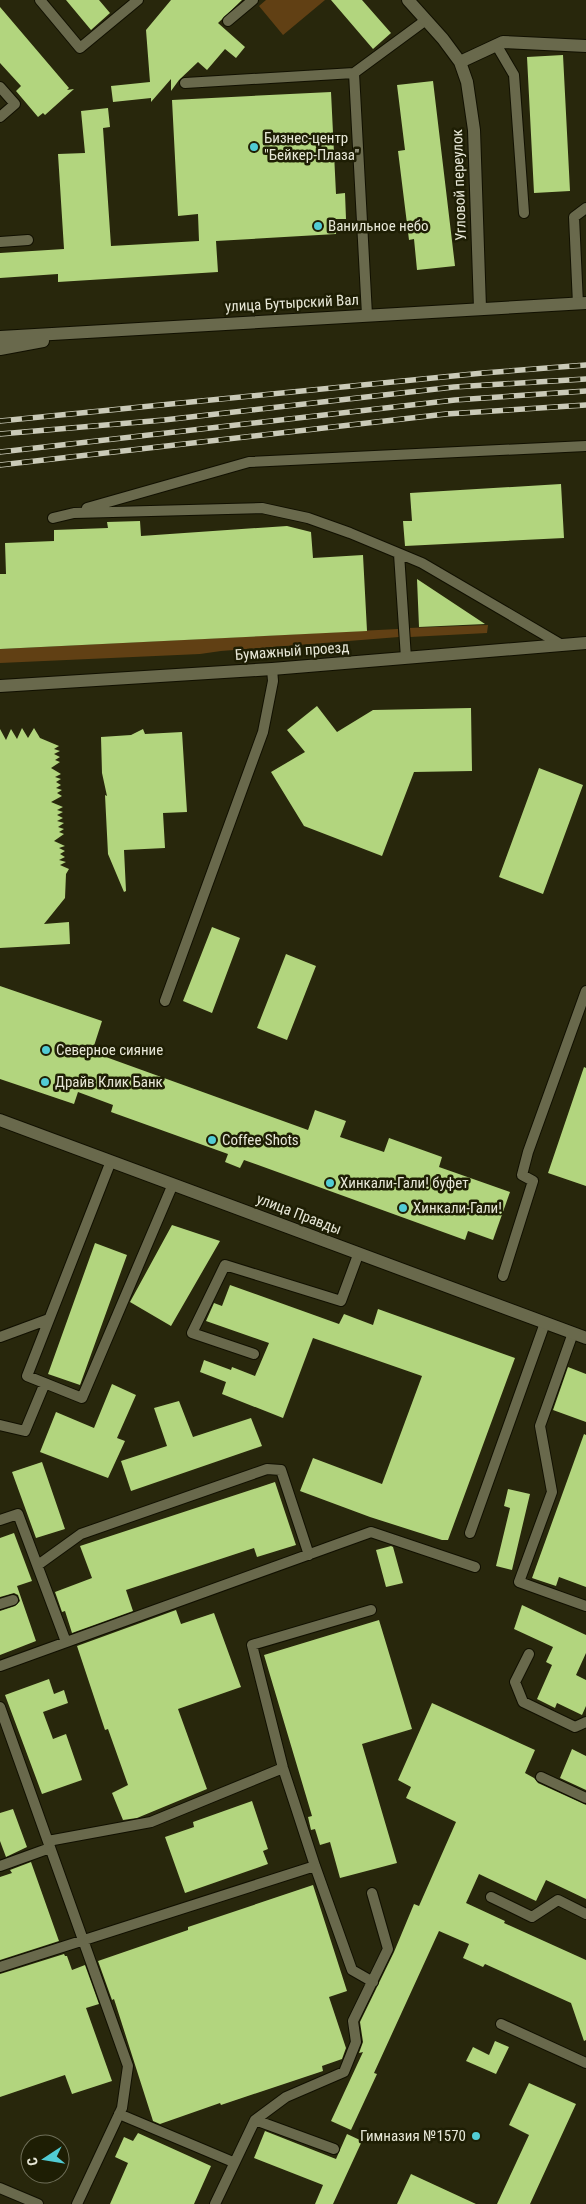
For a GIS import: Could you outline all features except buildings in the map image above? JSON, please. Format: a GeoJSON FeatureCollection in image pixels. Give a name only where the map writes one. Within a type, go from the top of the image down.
{"type":"FeatureCollection","features":[{"type":"Feature","properties":{"kind":"street","name":"Угловой переулок"},"geometry":{"type":"LineString","coordinates":[[408,0],[460,62],[467,82],[474,130],[480,308]]}},
{"type":"Feature","properties":{"kind":"street"},"geometry":{"type":"LineString","coordinates":[[460,62],[503,42],[586,46]]}},
{"type":"Feature","properties":{"kind":"street","name":"улица Бутырский Вал"},"geometry":{"type":"LineString","coordinates":[[0,337],[582,303]]}},
{"type":"Feature","properties":{"kind":"street"},"geometry":{"type":"LineString","coordinates":[[0,349],[91,331]]}},
{"type":"Feature","properties":{"kind":"street","name":"Бумажный проезд"},"geometry":{"type":"LineString","coordinates":[[0,686],[272,669],[586,643]]}},
{"type":"Feature","properties":{"kind":"street","name":"улица Правды"},"geometry":{"type":"LineString","coordinates":[[0,1120],[586,1338]]}},
{"type":"Feature","properties":{"kind":"lane"},"geometry":{"type":"LineString","coordinates":[[40,0],[80,48],[138,0]]}},
{"type":"Feature","properties":{"kind":"lane"},"geometry":{"type":"LineString","coordinates":[[228,21],[252,0]]}},
{"type":"Feature","properties":{"kind":"lane"},"geometry":{"type":"LineString","coordinates":[[185,83],[354,73],[426,20]]}},
{"type":"Feature","properties":{"kind":"lane"},"geometry":{"type":"LineString","coordinates":[[496,46],[514,75],[524,213]]}},
{"type":"Feature","properties":{"kind":"lane"},"geometry":{"type":"LineString","coordinates":[[354,73],[367,315]]}},
{"type":"Feature","properties":{"kind":"lane"},"geometry":{"type":"LineString","coordinates":[[0,87],[15,104],[0,117]]}},
{"type":"Feature","properties":{"kind":"lane"},"geometry":{"type":"LineString","coordinates":[[582,303],[574,217],[586,208]]}},
{"type":"Feature","properties":{"kind":"lane"},"geometry":{"type":"LineString","coordinates":[[0,242],[28,240]]}},
{"type":"Feature","properties":{"kind":"lane"},"geometry":{"type":"LineString","coordinates":[[53,518],[249,462],[586,446]]}},
{"type":"Feature","properties":{"kind":"lane"},"geometry":{"type":"LineString","coordinates":[[74,512],[262,508],[308,518],[350,532],[422,563],[562,645]]}},
{"type":"Feature","properties":{"kind":"lane"},"geometry":{"type":"LineString","coordinates":[[399,554],[406,658]]}},
{"type":"Feature","properties":{"kind":"lane"},"geometry":{"type":"LineString","coordinates":[[165,1001],[263,732],[273,681],[272,669]]}},
{"type":"Feature","properties":{"kind":"lane"},"geometry":{"type":"LineString","coordinates":[[503,1276],[533,1181],[522,1175],[528,1152],[586,991]]}},
{"type":"Feature","properties":{"kind":"lane"},"geometry":{"type":"LineString","coordinates":[[111,1161],[27,1376],[82,1398],[173,1184]]}},
{"type":"Feature","properties":{"kind":"lane"},"geometry":{"type":"LineString","coordinates":[[254,1354],[192,1334],[225,1265],[341,1301],[358,1254]]}},
{"type":"Feature","properties":{"kind":"lane"},"geometry":{"type":"LineString","coordinates":[[0,1337],[49,1319]]}},
{"type":"Feature","properties":{"kind":"lane"},"geometry":{"type":"LineString","coordinates":[[470,1533],[545,1323]]}},
{"type":"Feature","properties":{"kind":"lane"},"geometry":{"type":"LineString","coordinates":[[573,1334],[540,1426],[552,1492],[519,1582],[586,1606]]}},
{"type":"Feature","properties":{"kind":"lane"},"geometry":{"type":"LineString","coordinates":[[0,1425],[25,1431],[45,1383]]}},
{"type":"Feature","properties":{"kind":"lane"},"geometry":{"type":"LineString","coordinates":[[38,1565],[81,1534],[267,1468],[281,1470],[309,1555]]}},
{"type":"Feature","properties":{"kind":"lane"},"geometry":{"type":"LineString","coordinates":[[0,1520],[18,1514],[66,1642]]}},
{"type":"Feature","properties":{"kind":"lane"},"geometry":{"type":"LineString","coordinates":[[0,1666],[372,1532],[475,1567]]}},
{"type":"Feature","properties":{"kind":"lane"},"geometry":{"type":"LineString","coordinates":[[0,1604],[13,1600]]}},
{"type":"Feature","properties":{"kind":"lane"},"geometry":{"type":"LineString","coordinates":[[371,1610],[252,1645],[283,1768],[352,1970],[373,1982]]}},
{"type":"Feature","properties":{"kind":"lane"},"geometry":{"type":"LineString","coordinates":[[529,1654],[516,1682],[523,1702],[575,1727],[586,1722]]}},
{"type":"Feature","properties":{"kind":"lane"},"geometry":{"type":"LineString","coordinates":[[0,1707],[128,2066],[122,2108],[77,2204]]}},
{"type":"Feature","properties":{"kind":"lane"},"geometry":{"type":"LineString","coordinates":[[0,1866],[49,1844],[151,1822],[283,1768]]}},
{"type":"Feature","properties":{"kind":"lane"},"geometry":{"type":"LineString","coordinates":[[541,1777],[586,1798]]}},
{"type":"Feature","properties":{"kind":"lane"},"geometry":{"type":"LineString","coordinates":[[0,1967],[315,1866]]}},
{"type":"Feature","properties":{"kind":"lane"},"geometry":{"type":"LineString","coordinates":[[215,2204],[233,2162],[255,2120],[286,2097],[344,2072],[356,2042],[353,2021],[388,1949],[372,1893]]}},
{"type":"Feature","properties":{"kind":"lane"},"geometry":{"type":"LineString","coordinates":[[491,1897],[532,1917],[558,1900],[586,1914]]}},
{"type":"Feature","properties":{"kind":"lane"},"geometry":{"type":"LineString","coordinates":[[501,2024],[586,2063]]}},
{"type":"Feature","properties":{"kind":"lane"},"geometry":{"type":"LineString","coordinates":[[119,2114],[233,2162]]}},
{"type":"Feature","properties":{"kind":"lane"},"geometry":{"type":"LineString","coordinates":[[255,2120],[334,2148]]}},
{"type":"Feature","properties":{"kind":"lane"},"geometry":{"type":"LineString","coordinates":[[0,2188],[38,2204]]}},
{"type":"Feature","properties":{"kind":"shaded area"},"geometry":{"type":"Polygon","coordinates":[[[266,0],[325,0],[283,35],[259,6],[266,0]]]}},
{"type":"Feature","properties":{"kind":"shaded area"},"geometry":{"type":"Polygon","coordinates":[[[488,625],[487,633],[410,637],[409,628],[488,625]]]}},
{"type":"Feature","properties":{"kind":"shaded area"},"geometry":{"type":"Polygon","coordinates":[[[398,629],[399,637],[200,654],[0,663],[0,649],[398,629]]]}},
{"type":"Feature","properties":{"kind":"railway"},"geometry":{"type":"LineString","coordinates":[[0,421],[483,373],[586,365]]}},
{"type":"Feature","properties":{"kind":"railway"},"geometry":{"type":"LineString","coordinates":[[0,434],[164,420],[454,387],[586,379]]}},
{"type":"Feature","properties":{"kind":"railway"},"geometry":{"type":"LineString","coordinates":[[0,452],[455,400],[586,391]]}},
{"type":"Feature","properties":{"kind":"railway"},"geometry":{"type":"LineString","coordinates":[[0,465],[446,414],[586,405]]}},
{"type":"Feature","properties":{"kind":"place","name":"Бизнес-центр \"Бейкер-Плаза\""},"geometry":{"type":"Point","coordinates":[254,147]}},
{"type":"Feature","properties":{"kind":"place","name":"Ванильное небо"},"geometry":{"type":"Point","coordinates":[318,226]}},
{"type":"Feature","properties":{"kind":"place","name":"Северное сияние"},"geometry":{"type":"Point","coordinates":[46,1050]}},
{"type":"Feature","properties":{"kind":"place","name":"Драйв Клик Банк"},"geometry":{"type":"Point","coordinates":[45,1082]}},
{"type":"Feature","properties":{"kind":"place","name":"Coffee Shots"},"geometry":{"type":"Point","coordinates":[212,1140]}},
{"type":"Feature","properties":{"kind":"place","name":"Хинкали-Гали! буфет"},"geometry":{"type":"Point","coordinates":[330,1183]}},
{"type":"Feature","properties":{"kind":"place","name":"Хинкали-Гали!"},"geometry":{"type":"Point","coordinates":[403,1208]}},
{"type":"Feature","properties":{"kind":"place","name":"Гимназия №1570"},"geometry":{"type":"Point","coordinates":[476,2136]}}]}
